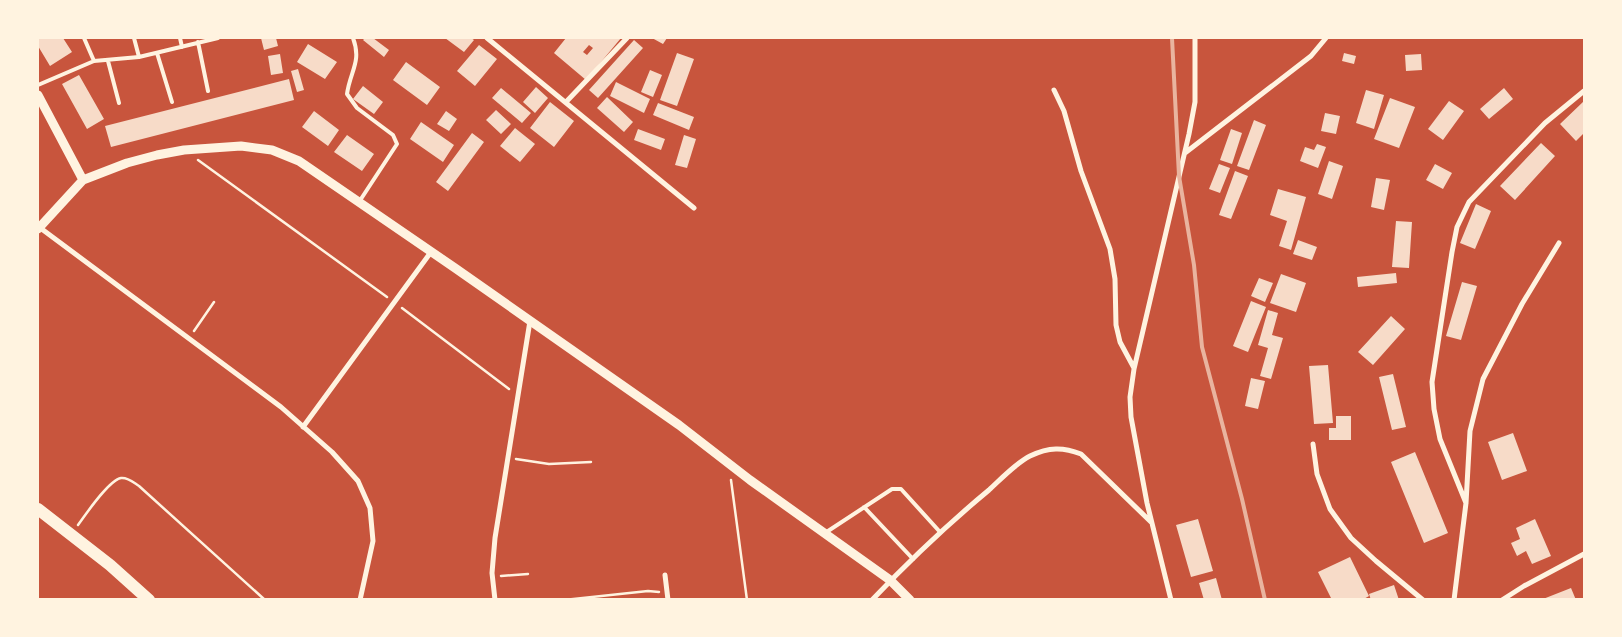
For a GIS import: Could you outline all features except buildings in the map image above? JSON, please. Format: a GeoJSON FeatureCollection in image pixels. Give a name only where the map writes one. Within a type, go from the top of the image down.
{"type":"FeatureCollection","features":[{"type":"Feature","properties":{"kind":"main road"},"geometry":{"type":"LineString","coordinates":[[38,510],[110,565],[149,600]]}},
{"type":"Feature","properties":{"kind":"street"},"geometry":{"type":"LineString","coordinates":[[487,38],[694,208]]}},
{"type":"Feature","properties":{"kind":"street"},"geometry":{"type":"LineString","coordinates":[[566,102],[627,38]]}},
{"type":"Feature","properties":{"kind":"street"},"geometry":{"type":"LineString","coordinates":[[1171,600],[1152,522],[1131,417],[1130,397],[1134,369],[1185,153],[1195,102],[1195,38]]}},
{"type":"Feature","properties":{"kind":"street"},"geometry":{"type":"LineString","coordinates":[[1185,153],[1310,56],[1326,38]]}},
{"type":"Feature","properties":{"kind":"street"},"geometry":{"type":"LineString","coordinates":[[1054,90],[1064,111],[1081,171],[1110,250],[1115,279],[1116,325],[1120,342],[1134,369]]}},
{"type":"Feature","properties":{"kind":"street"},"geometry":{"type":"LineString","coordinates":[[1466,503],[1440,439],[1434,409],[1432,382],[1452,252],[1458,227],[1469,202],[1545,123],[1584,90]]}},
{"type":"Feature","properties":{"kind":"street"},"geometry":{"type":"LineString","coordinates":[[38,95],[83,180]]}},
{"type":"Feature","properties":{"kind":"street"},"geometry":{"type":"LineString","coordinates":[[360,600],[373,541],[370,508],[358,481],[332,452],[281,407],[38,228],[83,180],[127,163],[184,150],[241,146],[272,150],[299,161],[679,424],[729,464],[890,580],[910,600]]}},
{"type":"Feature","properties":{"kind":"street"},"geometry":{"type":"LineString","coordinates":[[1454,600],[1466,503],[1470,431],[1483,379],[1522,304],[1559,243]]}},
{"type":"Feature","properties":{"kind":"street"},"geometry":{"type":"LineString","coordinates":[[303,427],[431,252]]}},
{"type":"Feature","properties":{"kind":"street"},"geometry":{"type":"LineString","coordinates":[[495,600],[492,577],[495,538],[530,321]]}},
{"type":"Feature","properties":{"kind":"street"},"geometry":{"type":"LineString","coordinates":[[1314,444],[1317,474],[1330,509],[1351,538],[1422,600]]}},
{"type":"Feature","properties":{"kind":"street"},"geometry":{"type":"LineString","coordinates":[[872,600],[890,580],[980,496],[1029,456],[1052,448],[1066,448],[1082,454],[1152,522]]}},
{"type":"Feature","properties":{"kind":"street"},"geometry":{"type":"LineString","coordinates":[[1502,600],[1584,554]]}},
{"type":"Feature","properties":{"kind":"street"},"geometry":{"type":"LineString","coordinates":[[665,575],[668,600]]}},
{"type":"Feature","properties":{"kind":"lane"},"geometry":{"type":"LineString","coordinates":[[84,38],[94,61]]}},
{"type":"Feature","properties":{"kind":"lane"},"geometry":{"type":"LineString","coordinates":[[134,38],[139,58]]}},
{"type":"Feature","properties":{"kind":"lane"},"geometry":{"type":"LineString","coordinates":[[180,38],[182,47]]}},
{"type":"Feature","properties":{"kind":"lane"},"geometry":{"type":"LineString","coordinates":[[38,85],[94,61],[139,58],[217,38]]}},
{"type":"Feature","properties":{"kind":"lane"},"geometry":{"type":"LineString","coordinates":[[353,38],[357,48],[357,58],[347,94],[357,108],[393,135],[397,144],[359,202]]}},
{"type":"Feature","properties":{"kind":"lane"},"geometry":{"type":"LineString","coordinates":[[198,42],[208,91]]}},
{"type":"Feature","properties":{"kind":"lane"},"geometry":{"type":"LineString","coordinates":[[157,53],[172,102]]}},
{"type":"Feature","properties":{"kind":"lane"},"geometry":{"type":"LineString","coordinates":[[108,61],[120,103]]}},
{"type":"Feature","properties":{"kind":"lane"},"geometry":{"type":"LineString","coordinates":[[825,533],[892,488],[901,489],[940,532]]}},
{"type":"Feature","properties":{"kind":"lane"},"geometry":{"type":"LineString","coordinates":[[864,507],[913,559]]}},
{"type":"Feature","properties":{"kind":"path"},"geometry":{"type":"LineString","coordinates":[[184,150],[394,302],[517,394]]}},
{"type":"Feature","properties":{"kind":"path"},"geometry":{"type":"LineString","coordinates":[[189,338],[214,302]]}},
{"type":"Feature","properties":{"kind":"path"},"geometry":{"type":"LineString","coordinates":[[507,457],[549,464],[591,462]]}},
{"type":"Feature","properties":{"kind":"path"},"geometry":{"type":"LineString","coordinates":[[729,464],[747,600]]}},
{"type":"Feature","properties":{"kind":"path"},"geometry":{"type":"LineString","coordinates":[[71,534],[113,482],[122,478],[128,479],[147,493],[265,600]]}},
{"type":"Feature","properties":{"kind":"path"},"geometry":{"type":"LineString","coordinates":[[492,577],[528,574]]}},
{"type":"Feature","properties":{"kind":"path"},"geometry":{"type":"LineString","coordinates":[[564,600],[648,591],[667,593]]}},
{"type":"Feature","properties":{"kind":"path"},"geometry":{"type":"LineString","coordinates":[[609,595],[609,600]]}},
{"type":"Feature","properties":{"kind":"railway"},"geometry":{"type":"LineString","coordinates":[[1172,38],[1179,176],[1194,265],[1202,347],[1242,499],[1265,600]]}}]}
